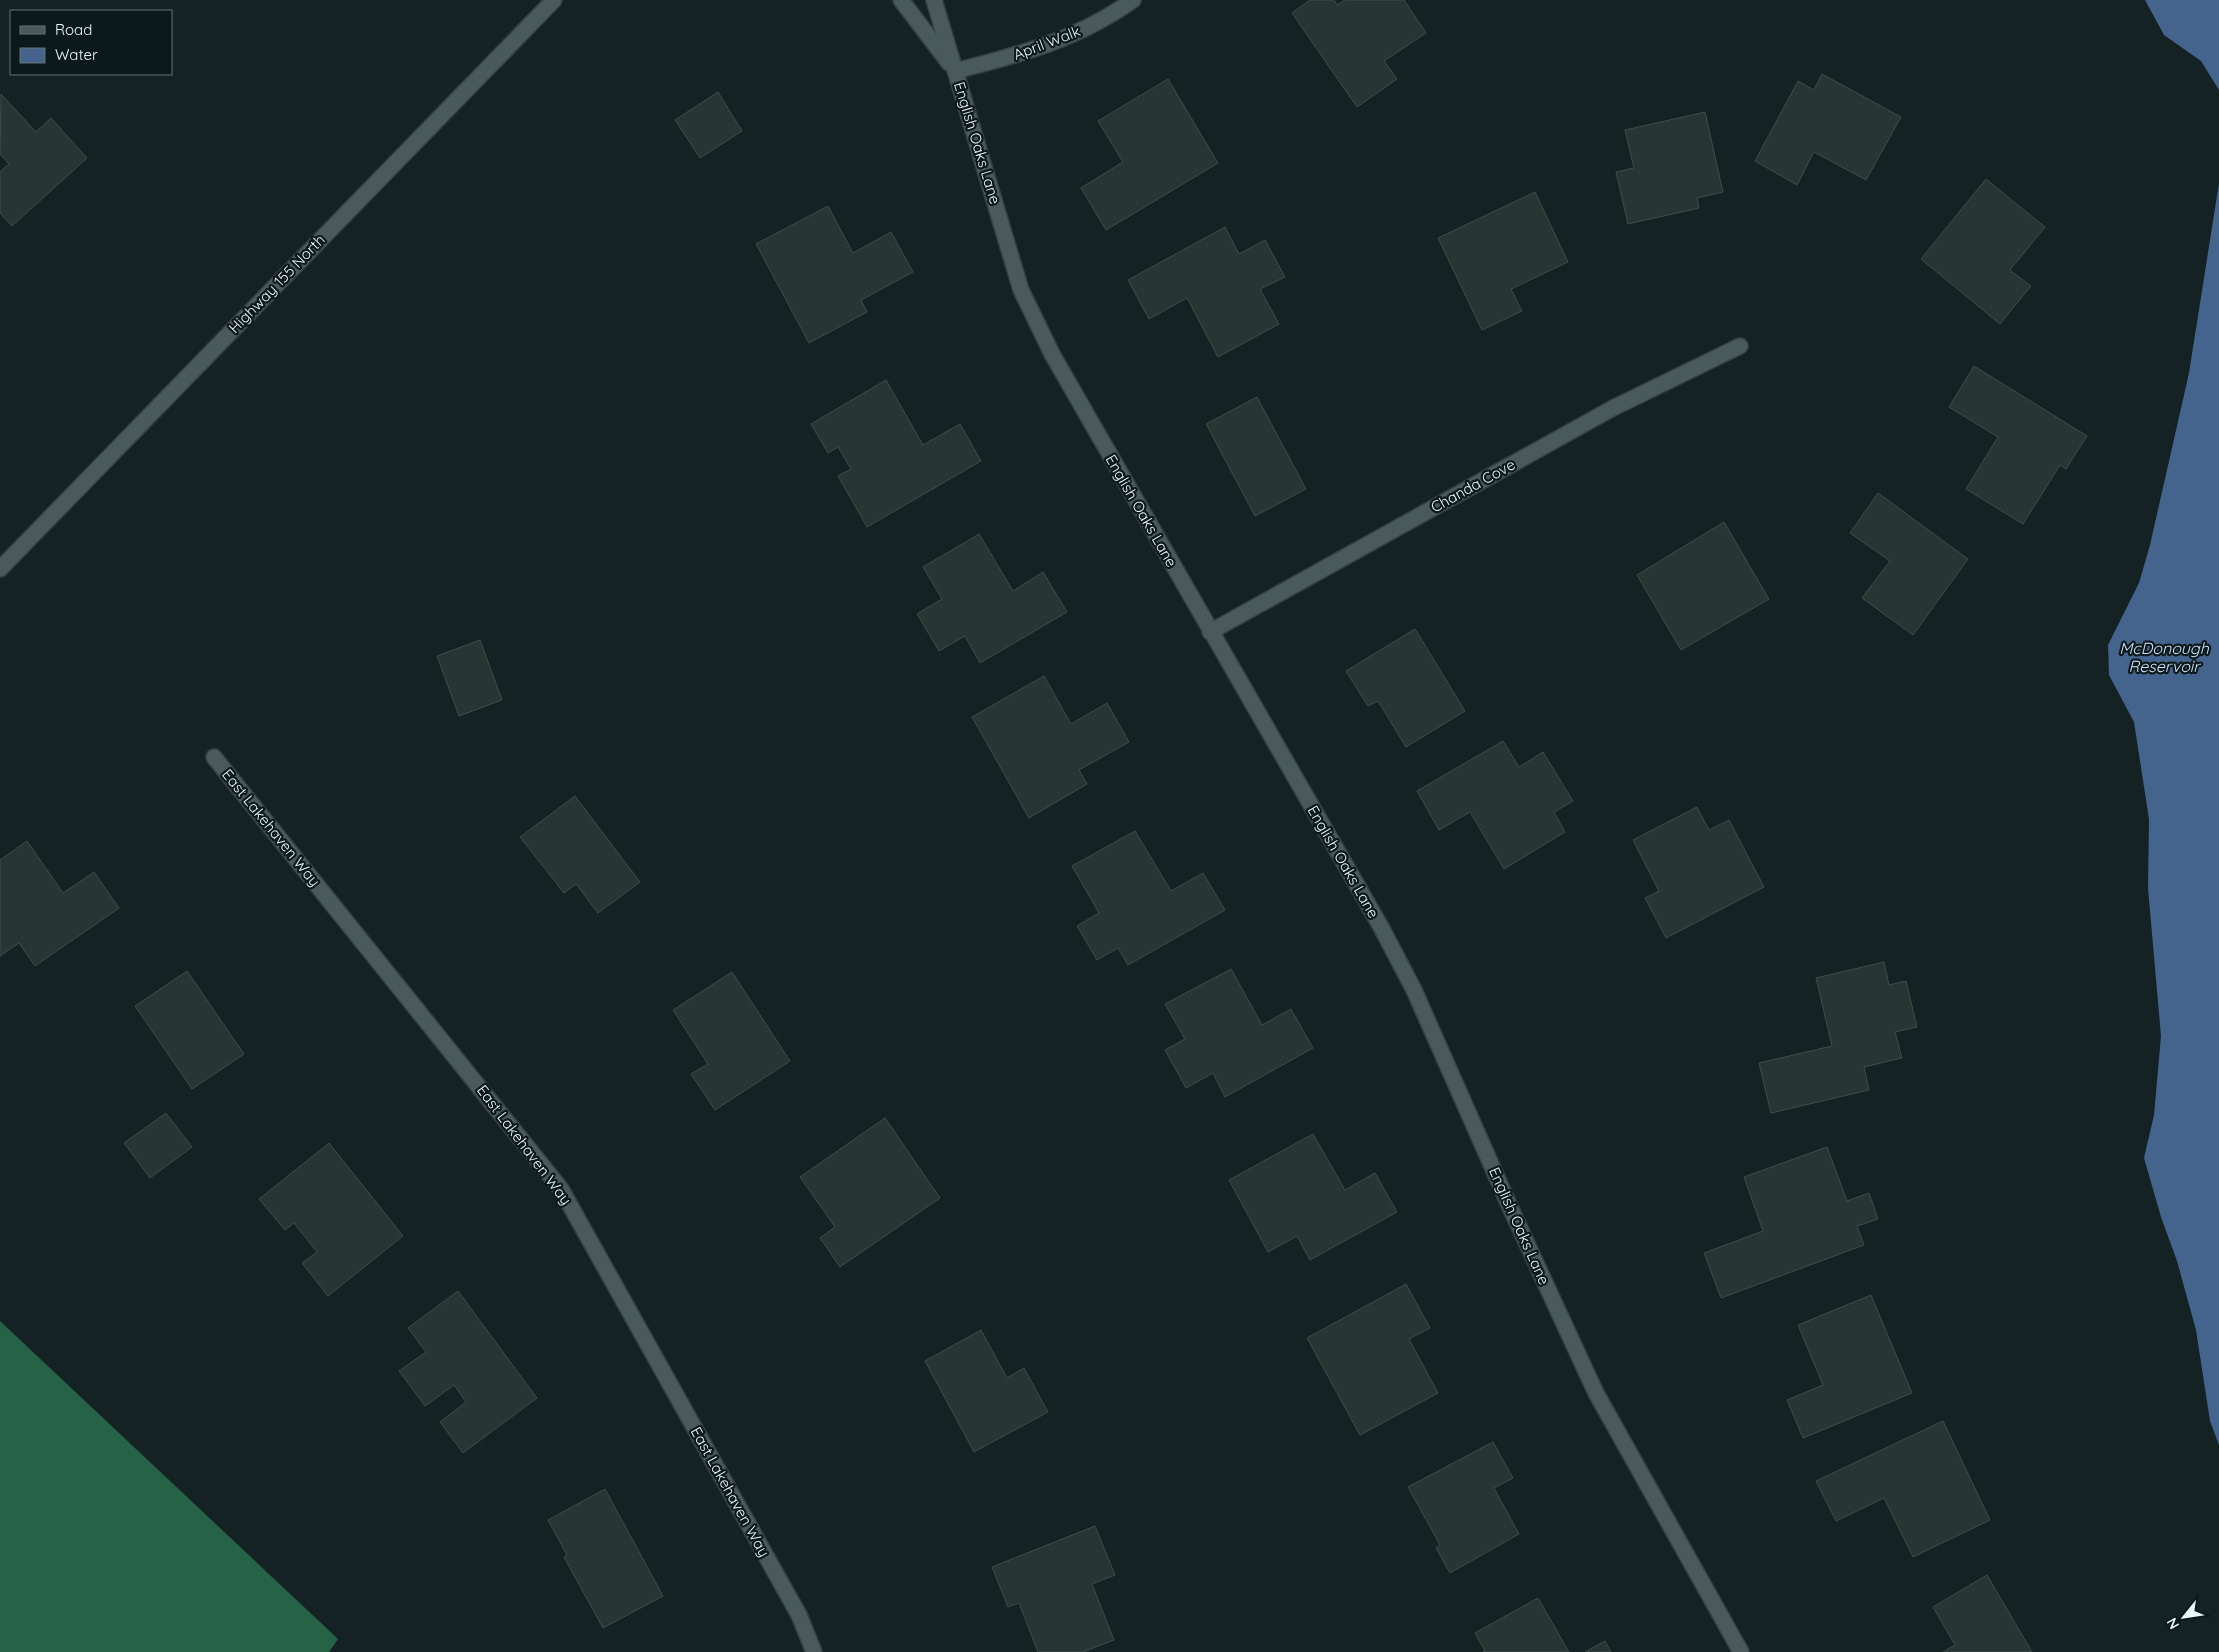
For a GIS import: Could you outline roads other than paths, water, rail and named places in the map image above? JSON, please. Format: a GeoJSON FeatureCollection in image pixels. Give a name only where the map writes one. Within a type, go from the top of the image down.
{"type":"FeatureCollection","features":[{"type":"Feature","properties":{"kind":"street","name":"Highway 155 North"},"geometry":{"type":"LineString","coordinates":[[0,569],[554,0]]}},
{"type":"Feature","properties":{"kind":"street","name":"English Oaks Lane"},"geometry":{"type":"LineString","coordinates":[[901,0],[955,71]]}},
{"type":"Feature","properties":{"kind":"street","name":"English Oaks Lane"},"geometry":{"type":"LineString","coordinates":[[934,0],[1021,290],[1052,354],[1381,927],[1414,990],[1510,1207],[1596,1393],[1741,1652]]}},
{"type":"Feature","properties":{"kind":"street","name":"April Walk"},"geometry":{"type":"LineString","coordinates":[[955,71],[1023,54],[1064,40],[1132,0]]}},
{"type":"Feature","properties":{"kind":"street","name":"Chanda Cove"},"geometry":{"type":"LineString","coordinates":[[1210,632],[1613,408],[1740,346]]}},
{"type":"Feature","properties":{"kind":"street","name":"East Lakehaven Way"},"geometry":{"type":"LineString","coordinates":[[214,757],[561,1189],[794,1606],[814,1652]]}},
{"type":"Feature","properties":{"kind":"water"},"geometry":{"type":"Polygon","coordinates":[[[2145,0],[2219,0],[2219,90],[2201,61],[2164,35],[2145,0]]]}},
{"type":"Feature","properties":{"kind":"water","name":"McDonough Reservoir"},"geometry":{"type":"Polygon","coordinates":[[[2219,183],[2219,1445],[2210,1421],[2196,1330],[2177,1261],[2161,1217],[2144,1158],[2154,1115],[2161,1036],[2148,888],[2149,819],[2134,722],[2109,675],[2108,645],[2139,583],[2150,545],[2189,373],[2219,183]]]}}]}
